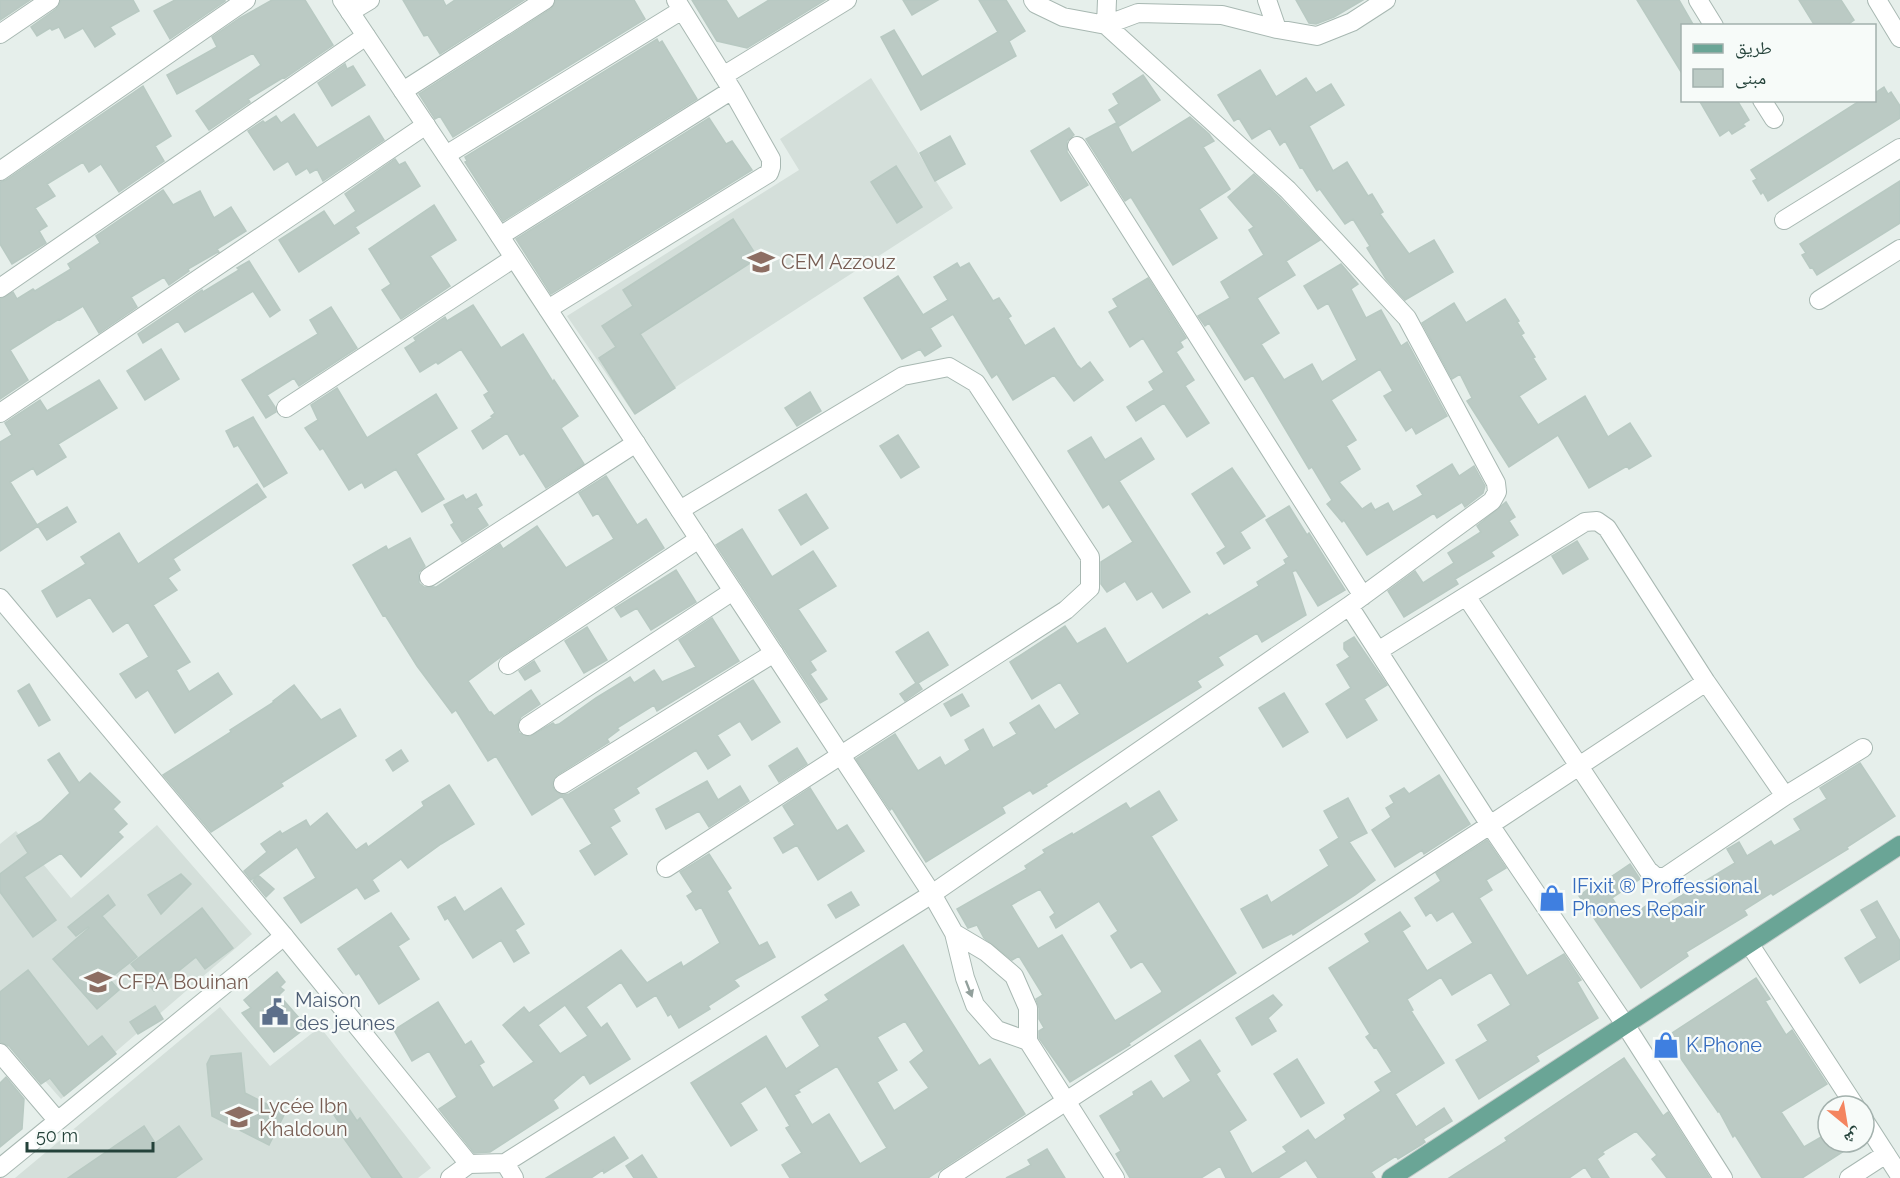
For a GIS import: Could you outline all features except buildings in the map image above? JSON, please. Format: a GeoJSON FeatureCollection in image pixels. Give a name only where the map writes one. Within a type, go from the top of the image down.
{"type":"FeatureCollection","features":[{"type":"Feature","properties":{"kind":"main road"},"geometry":{"type":"LineString","coordinates":[[1391,1178],[1900,845]]}},
{"type":"Feature","properties":{"kind":"street"},"geometry":{"type":"LineString","coordinates":[[0,34],[50,0]]}},
{"type":"Feature","properties":{"kind":"street"},"geometry":{"type":"LineString","coordinates":[[0,171],[246,0]]}},
{"type":"Feature","properties":{"kind":"street"},"geometry":{"type":"LineString","coordinates":[[370,0],[346,6],[500,236],[932,894],[954,933],[964,978],[975,1005],[997,1030],[1028,1041]]}},
{"type":"Feature","properties":{"kind":"street"},"geometry":{"type":"LineString","coordinates":[[403,91],[545,0]]}},
{"type":"Feature","properties":{"kind":"street"},"geometry":{"type":"LineString","coordinates":[[500,236],[847,0]]}},
{"type":"Feature","properties":{"kind":"street"},"geometry":{"type":"LineString","coordinates":[[1033,0],[1036,4],[1063,17],[1106,25],[1138,13],[1222,15],[1317,36],[1352,22],[1386,0]]}},
{"type":"Feature","properties":{"kind":"street"},"geometry":{"type":"LineString","coordinates":[[1106,25],[1107,0]]}},
{"type":"Feature","properties":{"kind":"street"},"geometry":{"type":"LineString","coordinates":[[1266,0],[1277,29]]}},
{"type":"Feature","properties":{"kind":"street"},"geometry":{"type":"LineString","coordinates":[[1698,0],[1713,24]]}},
{"type":"Feature","properties":{"kind":"street"},"geometry":{"type":"LineString","coordinates":[[1877,0],[1900,38]]}},
{"type":"Feature","properties":{"kind":"street"},"geometry":{"type":"LineString","coordinates":[[446,155],[679,5],[728,83],[771,159],[769,173],[548,309]]}},
{"type":"Feature","properties":{"kind":"street"},"geometry":{"type":"LineString","coordinates":[[0,598],[284,936],[469,1164],[509,1170],[932,894],[1356,601],[1492,501],[1497,492],[1496,483],[1407,318],[1288,190],[1106,25]]}},
{"type":"Feature","properties":{"kind":"street"},"geometry":{"type":"LineString","coordinates":[[0,288],[366,36]]}},
{"type":"Feature","properties":{"kind":"street"},"geometry":{"type":"LineString","coordinates":[[1763,102],[1774,119]]}},
{"type":"Feature","properties":{"kind":"street"},"geometry":{"type":"LineString","coordinates":[[0,413],[426,124]]}},
{"type":"Feature","properties":{"kind":"street"},"geometry":{"type":"LineString","coordinates":[[1077,146],[1356,601],[1378,651],[1490,825],[1626,1026],[1723,1178]]}},
{"type":"Feature","properties":{"kind":"street"},"geometry":{"type":"LineString","coordinates":[[1784,220],[1900,148]]}},
{"type":"Feature","properties":{"kind":"street"},"geometry":{"type":"LineString","coordinates":[[1819,300],[1900,249]]}},
{"type":"Feature","properties":{"kind":"street"},"geometry":{"type":"LineString","coordinates":[[286,408],[514,258]]}},
{"type":"Feature","properties":{"kind":"street"},"geometry":{"type":"LineString","coordinates":[[666,868],[1066,610],[1090,588],[1090,557],[976,383],[949,367],[903,376],[680,510]]}},
{"type":"Feature","properties":{"kind":"street"},"geometry":{"type":"LineString","coordinates":[[429,577],[636,443]]}},
{"type":"Feature","properties":{"kind":"street"},"geometry":{"type":"LineString","coordinates":[[1378,651],[1585,522],[1597,522],[1607,528],[1706,682],[1785,796]]}},
{"type":"Feature","properties":{"kind":"street"},"geometry":{"type":"LineString","coordinates":[[508,665],[699,539]]}},
{"type":"Feature","properties":{"kind":"street"},"geometry":{"type":"LineString","coordinates":[[528,726],[733,591]]}},
{"type":"Feature","properties":{"kind":"street"},"geometry":{"type":"LineString","coordinates":[[1466,596],[1577,766],[1648,870],[1656,877],[1665,877],[1785,796],[1863,747]]}},
{"type":"Feature","properties":{"kind":"street"},"geometry":{"type":"LineString","coordinates":[[563,784],[774,653]]}},
{"type":"Feature","properties":{"kind":"street"},"geometry":{"type":"LineString","coordinates":[[948,1178],[1706,682]]}},
{"type":"Feature","properties":{"kind":"street"},"geometry":{"type":"LineString","coordinates":[[954,933],[986,952],[1014,976],[1028,1008],[1028,1041],[1115,1178]]}},
{"type":"Feature","properties":{"kind":"street"},"geometry":{"type":"LineString","coordinates":[[0,1168],[284,936]]}},
{"type":"Feature","properties":{"kind":"street"},"geometry":{"type":"LineString","coordinates":[[1750,945],[1847,1094]]}},
{"type":"Feature","properties":{"kind":"street"},"geometry":{"type":"LineString","coordinates":[[0,1053],[57,1120]]}},
{"type":"Feature","properties":{"kind":"street"},"geometry":{"type":"LineString","coordinates":[[1876,1139],[1900,1176]]}},
{"type":"Feature","properties":{"kind":"street"},"geometry":{"type":"LineString","coordinates":[[1849,1178],[1886,1154]]}},
{"type":"Feature","properties":{"kind":"street"},"geometry":{"type":"LineString","coordinates":[[450,1178],[469,1164]]}},
{"type":"Feature","properties":{"kind":"shaded area","name":"CEM Azzouz"},"geometry":{"type":"Polygon","coordinates":[[[871,78],[953,208],[634,414],[567,316],[799,170],[780,139],[871,78]]]}},
{"type":"Feature","properties":{"kind":"shaded area","name":"CFPA Bouinan"},"geometry":{"type":"Polygon","coordinates":[[[157,825],[252,934],[61,1099],[0,1030],[0,844],[16,831],[71,898],[157,825]]]}},
{"type":"Feature","properties":{"kind":"shaded area","name":"Lycée Ibn Khaldoun"},"geometry":{"type":"Polygon","coordinates":[[[220,1007],[270,1066],[320,1027],[431,1168],[418,1178],[15,1178],[220,1007]]]}},
{"type":"Feature","properties":{"kind":"place","name":"CEM Azzouz"},"geometry":{"type":"Point","coordinates":[761,262]}},
{"type":"Feature","properties":{"kind":"place","name":"IFixit ® Proffessional Phones Repair"},"geometry":{"type":"Point","coordinates":[1552,898]}},
{"type":"Feature","properties":{"kind":"place","name":"CFPA Bouinan"},"geometry":{"type":"Point","coordinates":[98,982]}},
{"type":"Feature","properties":{"kind":"place","name":"Maison des jeunes"},"geometry":{"type":"Point","coordinates":[275,1012]}},
{"type":"Feature","properties":{"kind":"place","name":"K.Phone"},"geometry":{"type":"Point","coordinates":[1666,1045]}},
{"type":"Feature","properties":{"kind":"place","name":"Lycée Ibn Khaldoun"},"geometry":{"type":"Point","coordinates":[239,1117]}}]}
